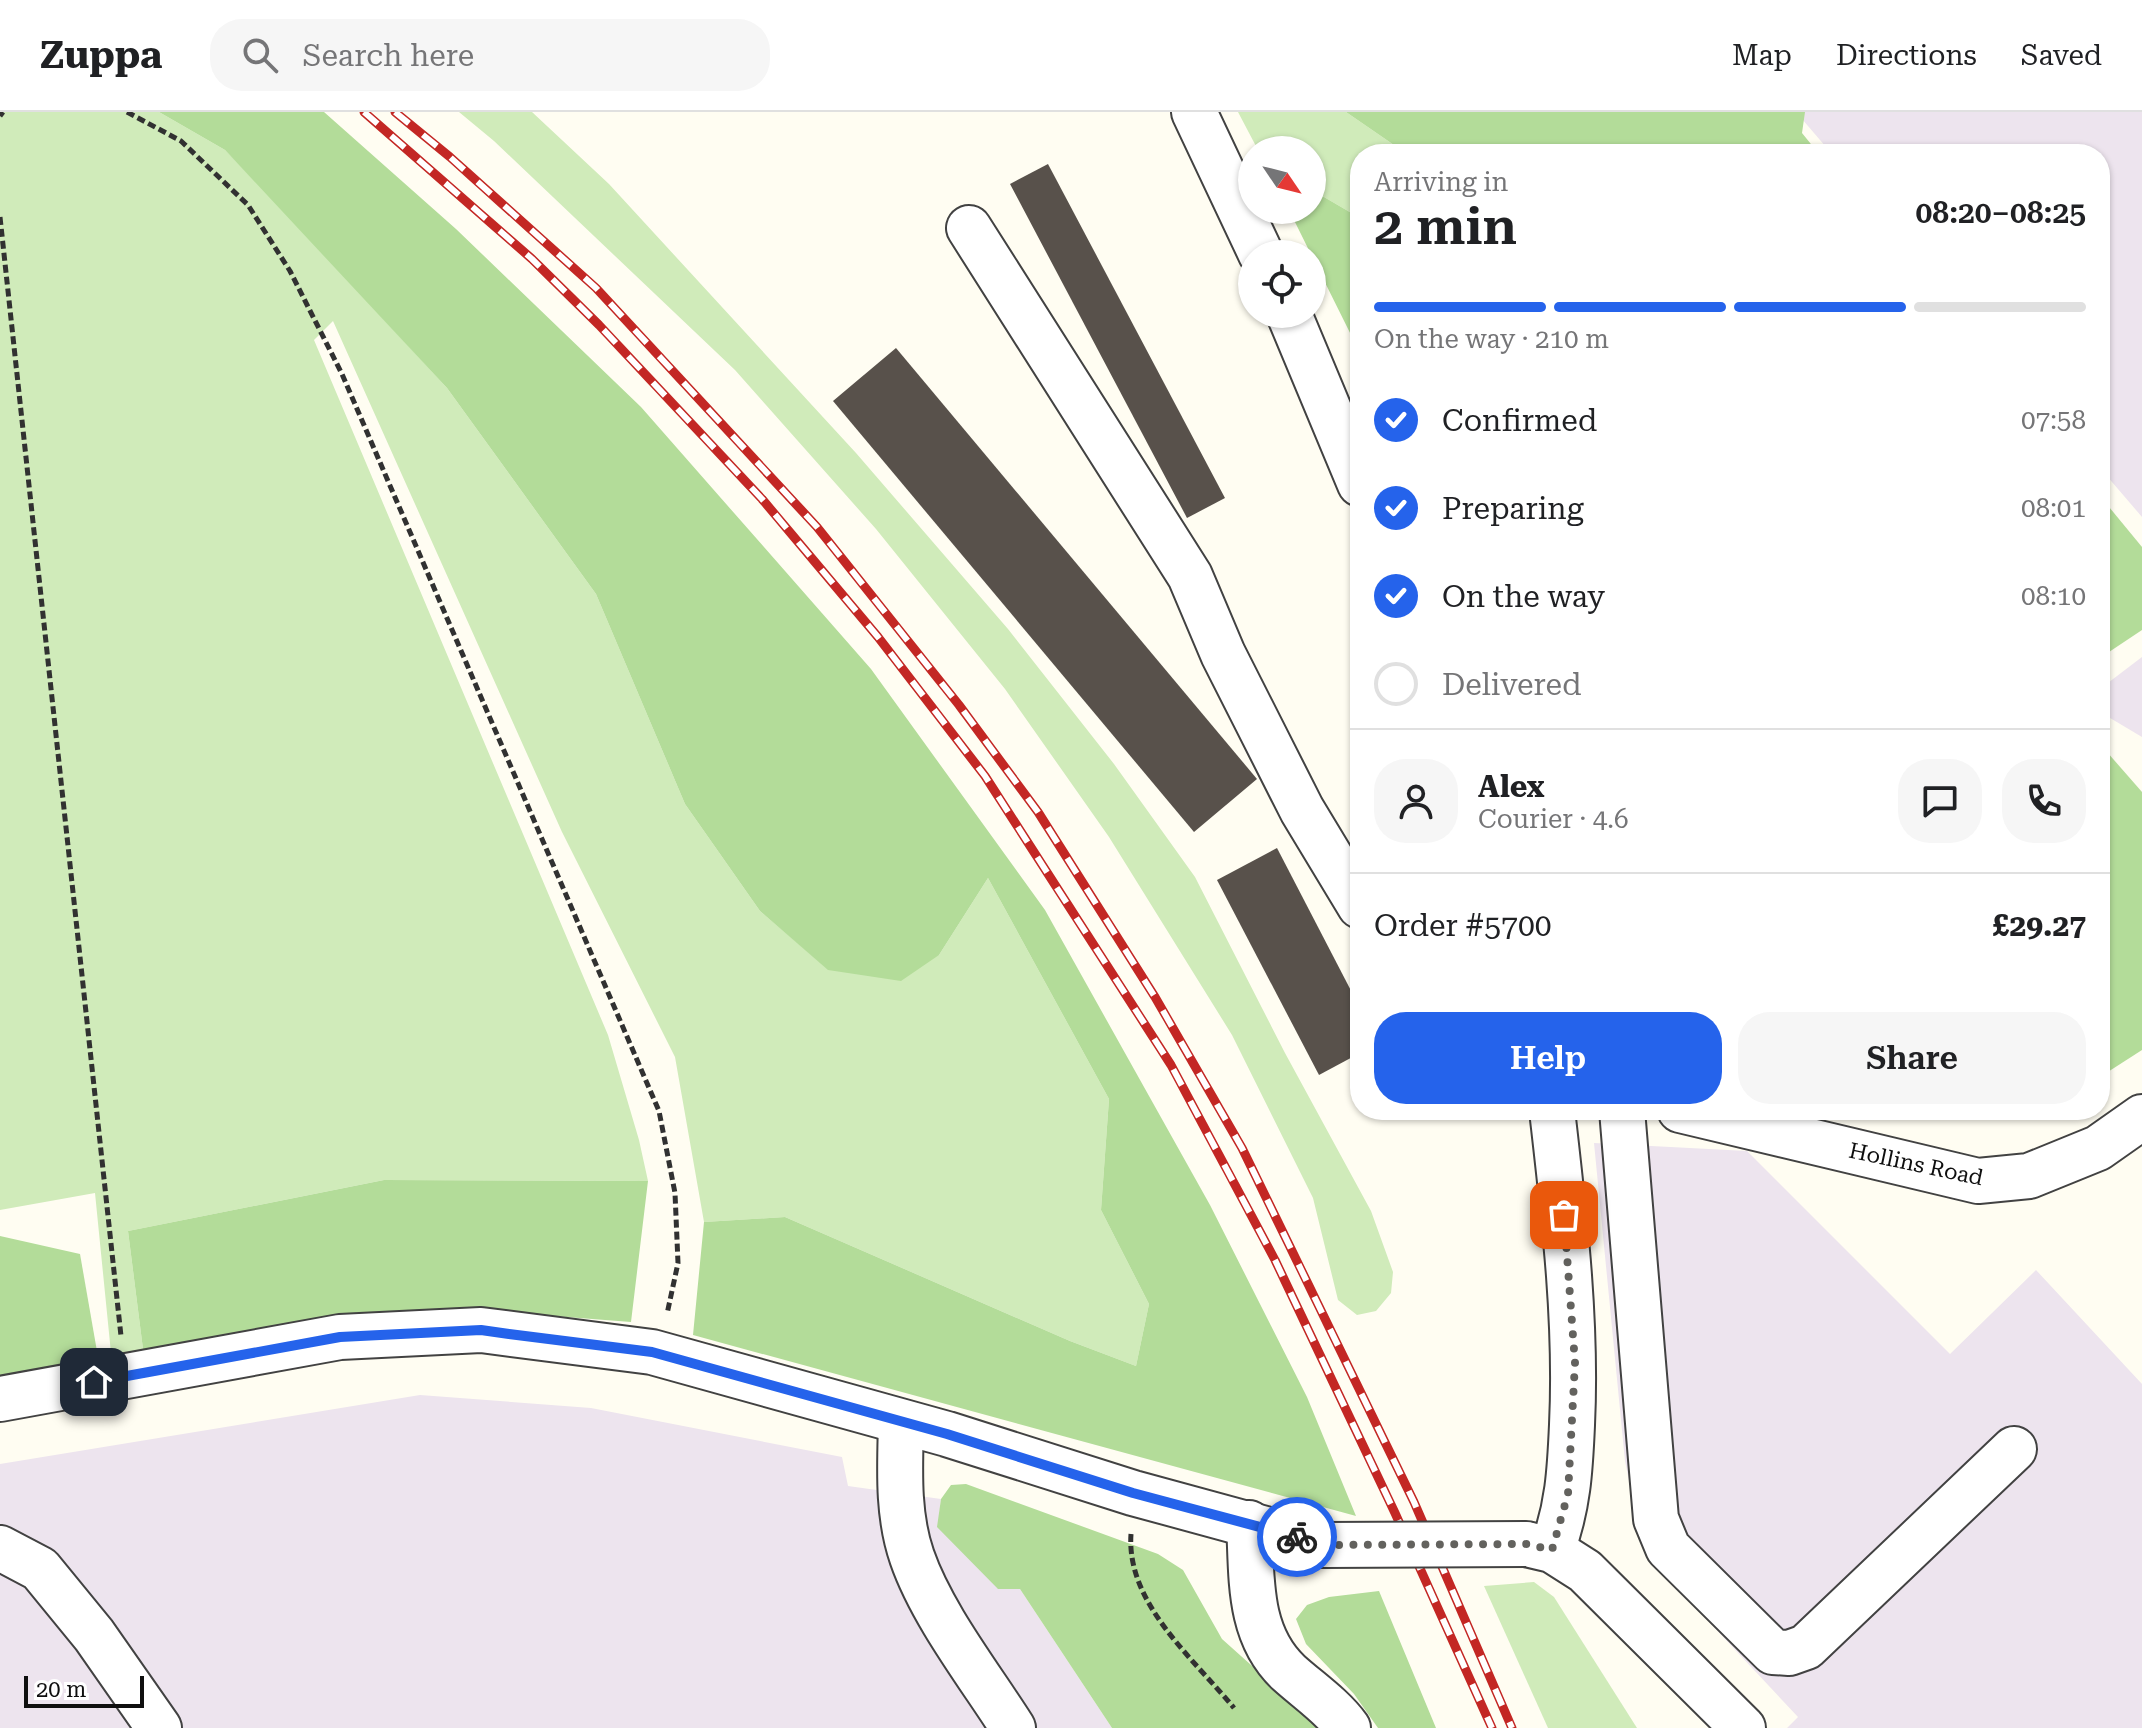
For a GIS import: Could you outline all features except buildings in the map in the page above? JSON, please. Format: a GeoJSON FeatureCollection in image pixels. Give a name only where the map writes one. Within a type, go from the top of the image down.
{"type":"FeatureCollection","features":[{"type":"Feature","properties":{"kind":"street"},"geometry":{"type":"LineString","coordinates":[[1194,112],[1254,240]]}},
{"type":"Feature","properties":{"kind":"street"},"geometry":{"type":"LineString","coordinates":[[969,228],[1190,576],[1223,654],[1302,810],[1350,889]]}},
{"type":"Feature","properties":{"kind":"street"},"geometry":{"type":"LineString","coordinates":[[1295,328],[1350,460]]}},
{"type":"Feature","properties":{"kind":"street","name":"Hollins Road"},"geometry":{"type":"LineString","coordinates":[[1722,1120],[1978,1181],[2029,1176],[2098,1148],[2142,1117]]}},
{"type":"Feature","properties":{"kind":"street"},"geometry":{"type":"LineString","coordinates":[[1539,1547],[1568,1494],[1575,1363],[1553,1120]]}},
{"type":"Feature","properties":{"kind":"street"},"geometry":{"type":"LineString","coordinates":[[1623,1120],[1656,1519],[1668,1548],[1773,1652],[1789,1653],[1806,1647],[2014,1449]]}},
{"type":"Feature","properties":{"kind":"street"},"geometry":{"type":"LineString","coordinates":[[0,1399],[340,1337],[481,1330],[659,1354],[901,1422],[1133,1493],[1324,1545],[1539,1547],[1585,1571],[1743,1728]]}},
{"type":"Feature","properties":{"kind":"street"},"geometry":{"type":"LineString","coordinates":[[901,1422],[900,1494],[911,1556],[931,1599],[1013,1728]]}},
{"type":"Feature","properties":{"kind":"street"},"geometry":{"type":"LineString","coordinates":[[1249,1523],[1254,1610],[1263,1638],[1286,1670],[1348,1728]]}},
{"type":"Feature","properties":{"kind":"street"},"geometry":{"type":"LineString","coordinates":[[0,1548],[40,1569],[94,1635],[159,1728]]}},
{"type":"Feature","properties":{"kind":"path"},"geometry":{"type":"LineString","coordinates":[[127,112],[181,141],[248,205],[290,271],[342,374],[659,1111],[675,1193],[678,1263],[659,1354]]}},
{"type":"Feature","properties":{"kind":"path"},"geometry":{"type":"LineString","coordinates":[[0,217],[126,1376]]}},
{"type":"Feature","properties":{"kind":"path"},"geometry":{"type":"LineString","coordinates":[[1133,1493],[1129,1556],[1141,1591],[1164,1628],[1234,1708]]}},
{"type":"Feature","properties":{"kind":"shaded area"},"geometry":{"type":"Polygon","coordinates":[[[1796,112],[2142,112],[2142,517],[2110,480],[2110,144],[1823,144],[1796,112]]]}},
{"type":"Feature","properties":{"kind":"shaded area"},"geometry":{"type":"Polygon","coordinates":[[[2142,657],[2142,737],[2110,718],[2110,681],[2142,657]]]}},
{"type":"Feature","properties":{"kind":"shaded area"},"geometry":{"type":"Polygon","coordinates":[[[1594,1143],[1747,1151],[1950,1354],[2036,1270],[2142,1384],[2142,1728],[1787,1728],[1798,1717],[1679,1590],[1641,1540],[1625,1461],[1594,1143]]]}},
{"type":"Feature","properties":{"kind":"shaded area"},"geometry":{"type":"Polygon","coordinates":[[[420,1395],[591,1408],[842,1457],[848,1486],[941,1499],[938,1527],[1020,1589],[1112,1728],[0,1728],[0,1464],[420,1395]]]}},
{"type":"Feature","properties":{"kind":"green space"},"geometry":{"type":"Polygon","coordinates":[[[0,112],[159,112],[225,150],[283,210],[447,388],[596,594],[685,804],[760,911],[828,969],[939,955],[988,878],[1109,1099],[1101,1210],[1149,1304],[1136,1366],[1070,1341],[785,1217],[704,1222],[675,1057],[562,832],[333,321],[314,340],[608,1035],[648,1181],[384,1180],[128,1231],[144,1357],[112,1363],[95,1193],[0,1210],[0,112]]]}},
{"type":"Feature","properties":{"kind":"green space"},"geometry":{"type":"Polygon","coordinates":[[[159,112],[324,112],[456,229],[641,407],[871,669],[1045,910],[1210,1205],[1307,1397],[1356,1516],[693,1335],[704,1222],[785,1217],[1070,1341],[1136,1366],[1149,1304],[1101,1210],[1109,1099],[988,878],[939,955],[901,981],[828,970],[760,911],[685,804],[596,594],[447,388],[225,150],[159,112]]]}},
{"type":"Feature","properties":{"kind":"green space"},"geometry":{"type":"Polygon","coordinates":[[[459,112],[532,112],[609,184],[856,453],[1008,629],[1114,764],[1195,877],[1285,1053],[1371,1211],[1393,1272],[1391,1293],[1376,1311],[1357,1315],[1338,1300],[1313,1198],[1232,1035],[1109,837],[1005,689],[876,529],[735,370],[494,141],[459,112]]]}},
{"type":"Feature","properties":{"kind":"green space"},"geometry":{"type":"Polygon","coordinates":[[[1238,112],[1346,112],[1392,144],[1350,144],[1350,212],[1326,198],[1326,136],[1251,136],[1238,112]]]}},
{"type":"Feature","properties":{"kind":"green space"},"geometry":{"type":"Polygon","coordinates":[[[1346,112],[1805,112],[1802,133],[1811,144],[1392,144],[1346,112]]]}},
{"type":"Feature","properties":{"kind":"green space"},"geometry":{"type":"Polygon","coordinates":[[[1326,198],[1350,212],[1350,333],[1326,285],[1326,240],[1304,240],[1296,224],[1326,224],[1326,198]]]}},
{"type":"Feature","properties":{"kind":"green space"},"geometry":{"type":"Polygon","coordinates":[[[2110,508],[2142,547],[2142,630],[2110,651],[2110,508]]]}},
{"type":"Feature","properties":{"kind":"green space"},"geometry":{"type":"Polygon","coordinates":[[[2110,755],[2142,792],[2142,1050],[2110,1071],[2110,755]]]}},
{"type":"Feature","properties":{"kind":"green space"},"geometry":{"type":"Polygon","coordinates":[[[384,1180],[648,1181],[631,1322],[503,1312],[144,1357],[128,1231],[384,1180]]]}},
{"type":"Feature","properties":{"kind":"green space"},"geometry":{"type":"Polygon","coordinates":[[[0,1236],[80,1254],[98,1357],[0,1376],[0,1236]]]}},
{"type":"Feature","properties":{"kind":"green space"},"geometry":{"type":"Polygon","coordinates":[[[966,1484],[1158,1554],[1183,1570],[1222,1639],[1317,1728],[1112,1728],[1020,1589],[998,1589],[937,1527],[941,1499],[951,1485],[966,1484]]]}},
{"type":"Feature","properties":{"kind":"green space"},"geometry":{"type":"Polygon","coordinates":[[[1534,1582],[1554,1597],[1637,1728],[1548,1728],[1484,1586],[1534,1582]]]}},
{"type":"Feature","properties":{"kind":"green space"},"geometry":{"type":"Polygon","coordinates":[[[1379,1591],[1436,1728],[1378,1728],[1354,1694],[1306,1644],[1296,1619],[1307,1605],[1329,1597],[1379,1591]]]}},
{"type":"Feature","properties":{"kind":"railway"},"geometry":{"type":"LineString","coordinates":[[364,112],[532,259],[599,325],[762,499],[878,637],[985,776],[1171,1065],[1275,1260],[1395,1513],[1492,1728]]}},
{"type":"Feature","properties":{"kind":"railway"},"geometry":{"type":"LineString","coordinates":[[395,112],[596,288],[817,527],[959,705],[1038,812],[1155,997],[1242,1148],[1414,1502],[1512,1728]]}},
{"type":"Feature","properties":{"kind":"way so far"},"geometry":{"type":"LineString","coordinates":[[1297,1537],[1324,1545],[1526,1544],[1552,1550],[1568,1494],[1575,1363],[1564,1215]]}},
{"type":"Feature","properties":{"kind":"route"},"geometry":{"type":"LineString","coordinates":[[94,1382],[340,1337],[481,1330],[652,1352],[947,1434],[1133,1493],[1297,1537]]}}]}
